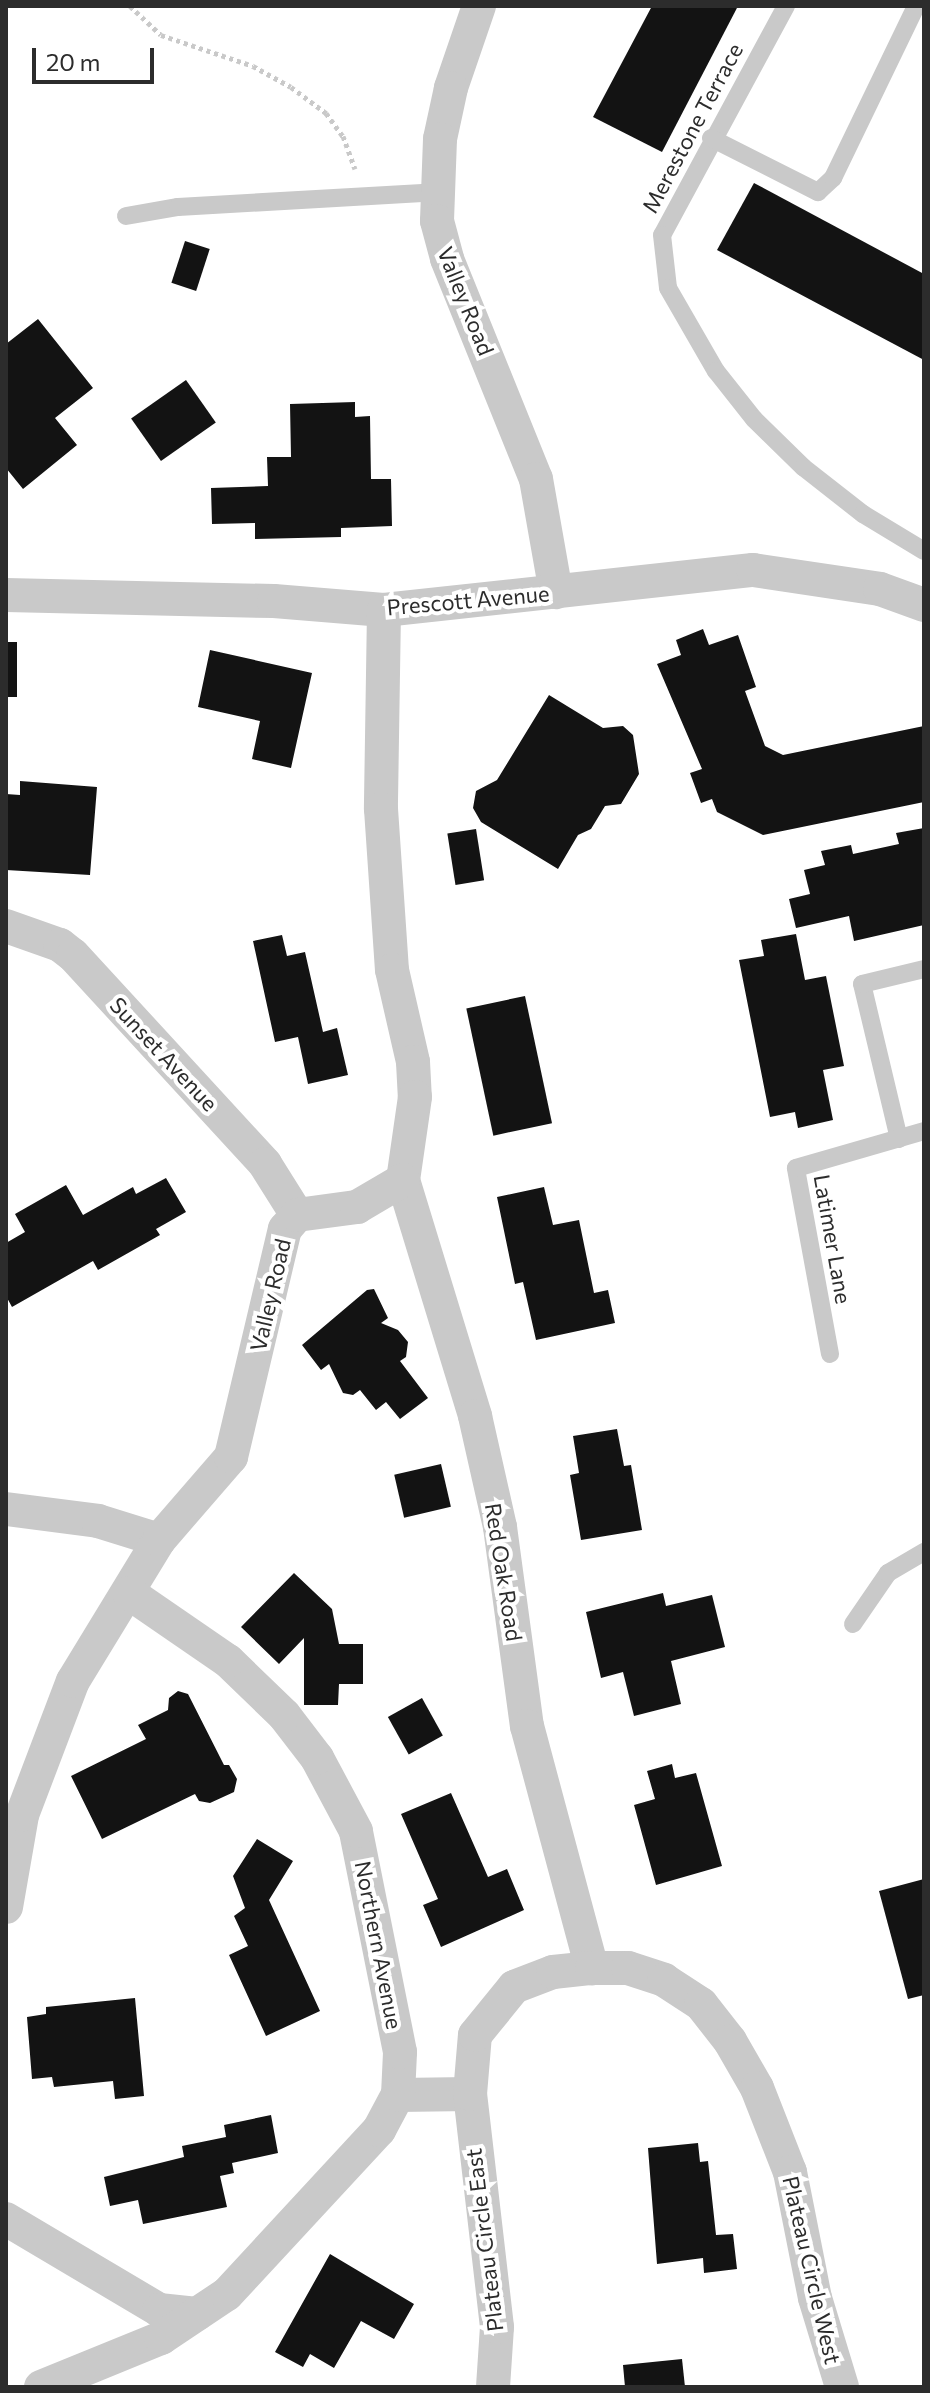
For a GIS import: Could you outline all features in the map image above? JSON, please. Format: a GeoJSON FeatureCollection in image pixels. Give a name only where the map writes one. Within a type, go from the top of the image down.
{"type":"FeatureCollection","features":[{"type":"Feature","properties":{"kind":"street","name":"Valley Road"},"geometry":{"type":"LineString","coordinates":[[479,6],[451,88],[436,192],[447,259],[536,479],[556,592]]}},
{"type":"Feature","properties":{"kind":"street","name":"Prescott Avenue"},"geometry":{"type":"LineString","coordinates":[[6,595],[274,601],[384,610],[753,570],[880,589],[924,605]]}},
{"type":"Feature","properties":{"kind":"street"},"geometry":{"type":"LineString","coordinates":[[384,610],[382,825],[392,970],[413,1062],[415,1097],[403,1180]]}},
{"type":"Feature","properties":{"kind":"street","name":"Sunset Avenue"},"geometry":{"type":"LineString","coordinates":[[6,926],[60,945],[73,955],[265,1164],[297,1215]]}},
{"type":"Feature","properties":{"kind":"street","name":"Valley Road"},"geometry":{"type":"LineString","coordinates":[[6,1907],[22,1815],[49,1734],[73,1681],[159,1540],[231,1457],[244,1413],[276,1252],[297,1215],[357,1207],[403,1180]]}},
{"type":"Feature","properties":{"kind":"street","name":"Red Oak Road"},"geometry":{"type":"LineString","coordinates":[[403,1180],[475,1416],[500,1527],[527,1726],[592,1968]]}},
{"type":"Feature","properties":{"kind":"street"},"geometry":{"type":"LineString","coordinates":[[6,1509],[98,1521],[159,1540]]}},
{"type":"Feature","properties":{"kind":"street","name":"Northern Avenue"},"geometry":{"type":"LineString","coordinates":[[41,2387],[112,2362],[197,2314],[260,2261],[379,2130],[398,2095],[400,2052],[356,1831],[317,1758],[284,1715],[228,1661],[129,1593]]}},
{"type":"Feature","properties":{"kind":"street","name":"Plateau Circle East"},"geometry":{"type":"LineString","coordinates":[[493,2387],[497,2327],[470,2094],[469,2061],[485,2017],[514,1987],[553,1972],[592,1968]]}},
{"type":"Feature","properties":{"kind":"street","name":"Plateau Circle West"},"geometry":{"type":"LineString","coordinates":[[592,1968],[628,1968],[664,1980],[701,2004],[730,2041],[757,2088],[790,2172],[815,2298],[842,2387]]}},
{"type":"Feature","properties":{"kind":"street"},"geometry":{"type":"LineString","coordinates":[[398,2095],[470,2094]]}},
{"type":"Feature","properties":{"kind":"street"},"geometry":{"type":"LineString","coordinates":[[6,2219],[159,2310],[197,2314]]}},
{"type":"Feature","properties":{"kind":"lane","name":"Merestone Terrace"},"geometry":{"type":"LineString","coordinates":[[786,6],[711,138],[662,235],[662,263],[677,306],[716,371],[754,419],[803,467],[863,514],[924,551]]}},
{"type":"Feature","properties":{"kind":"lane"},"geometry":{"type":"LineString","coordinates":[[711,138],[818,192],[833,178],[916,6]]}},
{"type":"Feature","properties":{"kind":"lane"},"geometry":{"type":"LineString","coordinates":[[126,216],[178,207],[436,192]]}},
{"type":"Feature","properties":{"kind":"lane"},"geometry":{"type":"LineString","coordinates":[[899,1139],[862,984],[924,969]]}},
{"type":"Feature","properties":{"kind":"lane","name":"Latimer Lane"},"geometry":{"type":"LineString","coordinates":[[830,1354],[796,1168],[924,1131]]}},
{"type":"Feature","properties":{"kind":"lane"},"geometry":{"type":"LineString","coordinates":[[853,1624],[888,1573],[924,1552]]}},
{"type":"Feature","properties":{"kind":"path"},"geometry":{"type":"LineString","coordinates":[[130,6],[161,35],[253,66],[326,113],[373,198]]}},
{"type":"Feature","properties":{"kind":"building"},"geometry":{"type":"Polygon","coordinates":[[[652,6],[738,6],[662,152],[593,117],[652,6]]]}},
{"type":"Feature","properties":{"kind":"building"},"geometry":{"type":"Polygon","coordinates":[[[754,183],[924,274],[924,360],[717,250],[754,183]]]}},
{"type":"Feature","properties":{"kind":"building"},"geometry":{"type":"Polygon","coordinates":[[[185,241],[210,249],[196,291],[171,283],[185,241]]]}},
{"type":"Feature","properties":{"kind":"building"},"geometry":{"type":"Polygon","coordinates":[[[38,319],[93,388],[55,418],[77,445],[23,489],[6,468],[6,344],[38,319]]]}},
{"type":"Feature","properties":{"kind":"building"},"geometry":{"type":"Polygon","coordinates":[[[186,380],[216,423],[161,461],[131,418],[186,380]]]}},
{"type":"Feature","properties":{"kind":"building"},"geometry":{"type":"Polygon","coordinates":[[[355,402],[355,417],[370,416],[371,479],[391,479],[392,526],[341,528],[341,537],[255,539],[255,523],[212,524],[211,488],[268,486],[267,457],[291,457],[290,404],[355,402]]]}},
{"type":"Feature","properties":{"kind":"building"},"geometry":{"type":"Polygon","coordinates":[[[703,629],[709,645],[738,635],[756,687],[745,691],[765,746],[783,755],[924,726],[924,802],[763,835],[717,812],[712,799],[701,803],[690,773],[702,769],[657,664],[681,655],[676,640],[703,629]]]}},
{"type":"Feature","properties":{"kind":"building"},"geometry":{"type":"Polygon","coordinates":[[[6,642],[17,642],[17,697],[6,697],[6,642]]]}},
{"type":"Feature","properties":{"kind":"building"},"geometry":{"type":"Polygon","coordinates":[[[210,650],[312,673],[291,768],[252,759],[260,721],[198,707],[210,650]]]}},
{"type":"Feature","properties":{"kind":"building"},"geometry":{"type":"Polygon","coordinates":[[[549,695],[603,728],[623,726],[633,735],[639,774],[621,804],[605,806],[591,829],[578,835],[558,869],[481,822],[473,808],[476,791],[497,780],[549,695]]]}},
{"type":"Feature","properties":{"kind":"building"},"geometry":{"type":"Polygon","coordinates":[[[20,781],[97,787],[90,875],[6,870],[6,794],[20,795],[20,781]]]}},
{"type":"Feature","properties":{"kind":"building"},"geometry":{"type":"Polygon","coordinates":[[[924,828],[924,925],[854,941],[849,916],[796,928],[789,899],[810,894],[804,870],[825,865],[821,851],[851,845],[853,854],[899,844],[896,833],[924,828]]]}},
{"type":"Feature","properties":{"kind":"building"},"geometry":{"type":"Polygon","coordinates":[[[476,829],[484,880],[455,885],[447,834],[476,829]]]}},
{"type":"Feature","properties":{"kind":"building"},"geometry":{"type":"Polygon","coordinates":[[[796,934],[805,980],[826,976],[844,1066],[823,1070],[833,1120],[798,1128],[795,1112],[770,1117],[739,960],[764,956],[761,940],[796,934]]]}},
{"type":"Feature","properties":{"kind":"building"},"geometry":{"type":"Polygon","coordinates":[[[282,935],[287,956],[305,952],[323,1032],[337,1028],[348,1075],[308,1084],[298,1037],[275,1042],[253,941],[282,935]]]}},
{"type":"Feature","properties":{"kind":"building"},"geometry":{"type":"Polygon","coordinates":[[[525,996],[552,1123],[493,1136],[466,1008],[525,996]]]}},
{"type":"Feature","properties":{"kind":"building"},"geometry":{"type":"Polygon","coordinates":[[[166,1178],[186,1212],[156,1229],[160,1235],[98,1270],[93,1261],[12,1307],[6,1296],[6,1243],[25,1232],[15,1214],[66,1185],[83,1215],[133,1187],[136,1194],[166,1178]]]}},
{"type":"Feature","properties":{"kind":"building"},"geometry":{"type":"Polygon","coordinates":[[[544,1187],[553,1225],[579,1220],[594,1293],[608,1290],[615,1323],[536,1340],[523,1282],[515,1284],[497,1197],[544,1187]]]}},
{"type":"Feature","properties":{"kind":"building"},"geometry":{"type":"Polygon","coordinates":[[[374,1289],[388,1318],[381,1323],[398,1330],[408,1342],[406,1357],[400,1361],[428,1398],[400,1419],[386,1402],[376,1410],[360,1390],[353,1395],[343,1393],[329,1364],[321,1370],[302,1345],[367,1290],[374,1289]]]}},
{"type":"Feature","properties":{"kind":"building"},"geometry":{"type":"Polygon","coordinates":[[[617,1429],[624,1466],[631,1465],[642,1530],[581,1540],[570,1475],[579,1473],[573,1436],[617,1429]]]}},
{"type":"Feature","properties":{"kind":"building"},"geometry":{"type":"Polygon","coordinates":[[[441,1464],[451,1507],[404,1518],[394,1475],[441,1464]]]}},
{"type":"Feature","properties":{"kind":"building"},"geometry":{"type":"Polygon","coordinates":[[[294,1573],[332,1609],[339,1644],[363,1644],[363,1684],[339,1684],[338,1705],[304,1705],[304,1638],[279,1664],[241,1627],[294,1573]]]}},
{"type":"Feature","properties":{"kind":"building"},"geometry":{"type":"Polygon","coordinates":[[[663,1593],[666,1606],[712,1595],[725,1647],[671,1661],[681,1704],[634,1716],[623,1672],[601,1678],[586,1612],[663,1593]]]}},
{"type":"Feature","properties":{"kind":"building"},"geometry":{"type":"Polygon","coordinates":[[[178,1691],[188,1694],[224,1765],[229,1765],[237,1779],[234,1792],[210,1803],[199,1801],[195,1794],[102,1839],[71,1776],[146,1739],[138,1725],[168,1710],[169,1698],[178,1691]]]}},
{"type":"Feature","properties":{"kind":"building"},"geometry":{"type":"Polygon","coordinates":[[[422,1698],[443,1736],[409,1755],[388,1717],[422,1698]]]}},
{"type":"Feature","properties":{"kind":"building"},"geometry":{"type":"Polygon","coordinates":[[[672,1764],[675,1778],[696,1773],[722,1866],[656,1885],[634,1805],[655,1799],[647,1771],[672,1764]]]}},
{"type":"Feature","properties":{"kind":"building"},"geometry":{"type":"Polygon","coordinates":[[[451,1793],[488,1877],[507,1869],[524,1910],[441,1947],[423,1905],[438,1899],[401,1814],[451,1793]]]}},
{"type":"Feature","properties":{"kind":"building"},"geometry":{"type":"Polygon","coordinates":[[[257,1839],[293,1861],[269,1900],[320,2011],[266,2036],[229,1955],[248,1946],[234,1916],[245,1908],[233,1876],[257,1839]]]}},
{"type":"Feature","properties":{"kind":"building"},"geometry":{"type":"Polygon","coordinates":[[[924,1879],[924,1995],[908,1999],[879,1891],[924,1879]]]}},
{"type":"Feature","properties":{"kind":"building"},"geometry":{"type":"Polygon","coordinates":[[[135,1998],[144,2096],[115,2099],[113,2081],[54,2087],[52,2077],[32,2079],[27,2017],[46,2014],[46,2007],[135,1998]]]}},
{"type":"Feature","properties":{"kind":"building"},"geometry":{"type":"Polygon","coordinates":[[[271,2115],[278,2153],[232,2163],[234,2173],[220,2176],[227,2207],[143,2224],[138,2200],[110,2206],[104,2177],[184,2157],[182,2146],[226,2137],[224,2125],[271,2115]]]}},
{"type":"Feature","properties":{"kind":"building"},"geometry":{"type":"Polygon","coordinates":[[[698,2143],[700,2162],[708,2161],[716,2235],[733,2234],[737,2269],[704,2273],[703,2258],[657,2264],[648,2148],[698,2143]]]}},
{"type":"Feature","properties":{"kind":"building"},"geometry":{"type":"Polygon","coordinates":[[[330,2254],[414,2304],[394,2339],[361,2321],[334,2368],[310,2354],[303,2367],[275,2352],[330,2254]]]}},
{"type":"Feature","properties":{"kind":"building"},"geometry":{"type":"Polygon","coordinates":[[[682,2359],[685,2387],[625,2387],[623,2365],[682,2359]]]}}]}
